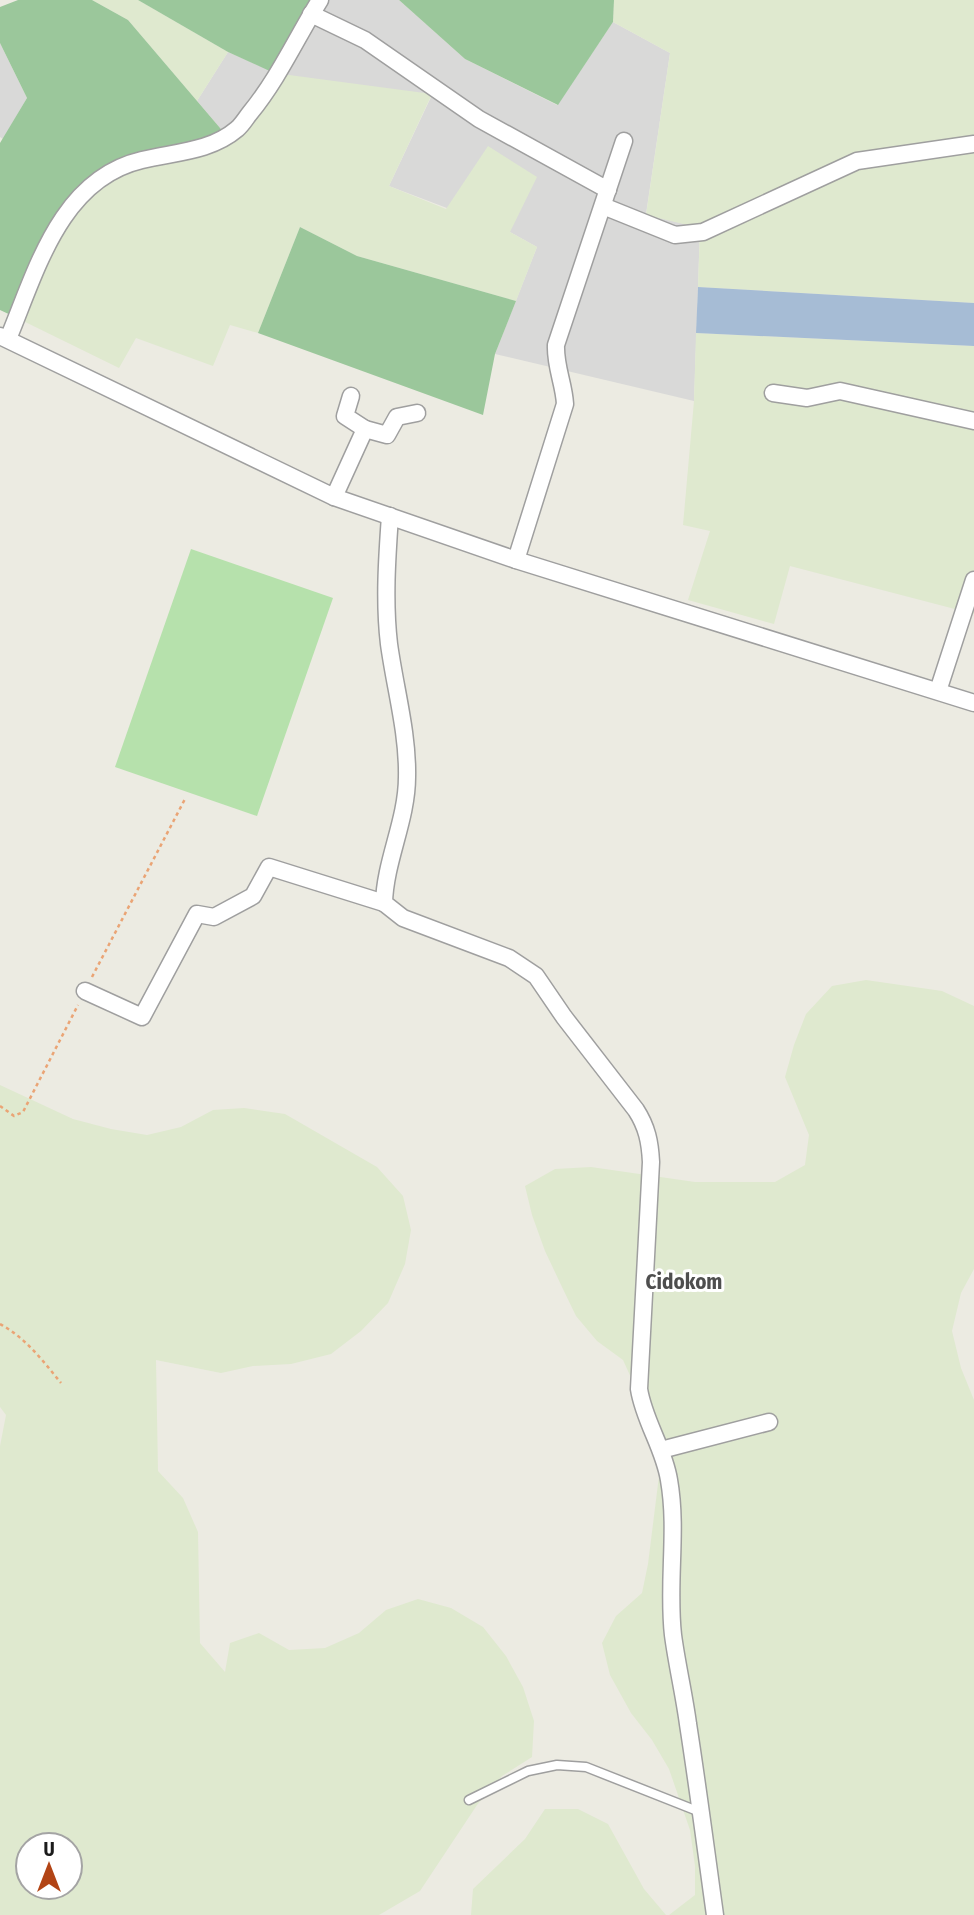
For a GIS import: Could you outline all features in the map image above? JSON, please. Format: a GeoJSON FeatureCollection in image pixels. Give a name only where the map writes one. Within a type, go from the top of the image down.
{"type":"FeatureCollection","features":[{"type":"Feature","properties":{"kind":"street"},"geometry":{"type":"LineString","coordinates":[[320,0],[261,99],[237,130],[203,148],[138,161],[111,173],[76,201],[62,218],[45,249],[4,337],[271,469],[334,497],[516,561],[974,703]]}},
{"type":"Feature","properties":{"kind":"street"},"geometry":{"type":"LineString","coordinates":[[311,15],[365,40],[479,119],[605,198],[676,235],[703,232],[857,161],[974,144]]}},
{"type":"Feature","properties":{"kind":"street"},"geometry":{"type":"LineString","coordinates":[[516,561],[565,404],[564,388],[555,359],[556,345],[624,141]]}},
{"type":"Feature","properties":{"kind":"street"},"geometry":{"type":"LineString","coordinates":[[773,393],[807,398],[840,391],[974,421]]}},
{"type":"Feature","properties":{"kind":"street"},"geometry":{"type":"LineString","coordinates":[[351,396],[345,416],[365,429],[387,435],[397,417],[417,413]]}},
{"type":"Feature","properties":{"kind":"street"},"geometry":{"type":"LineString","coordinates":[[334,497],[365,429]]}},
{"type":"Feature","properties":{"kind":"street"},"geometry":{"type":"LineString","coordinates":[[384,903],[384,885],[399,831],[408,781],[407,758],[389,642],[386,565],[390,516]]}},
{"type":"Feature","properties":{"kind":"street"},"geometry":{"type":"LineString","coordinates":[[938,691],[974,580]]}},
{"type":"Feature","properties":{"kind":"street"},"geometry":{"type":"LineString","coordinates":[[85,990],[142,1017],[197,914],[214,917],[253,896],[269,867],[384,903],[403,918],[509,958],[536,976],[636,1110],[646,1125],[652,1162],[639,1389],[641,1404],[661,1450],[669,1478],[674,1525],[671,1589],[673,1633],[715,1915]]}},
{"type":"Feature","properties":{"kind":"street"},"geometry":{"type":"LineString","coordinates":[[661,1450],[769,1422]]}},
{"type":"Feature","properties":{"kind":"lane"},"geometry":{"type":"LineString","coordinates":[[469,1800],[528,1771],[557,1765],[586,1767],[701,1812]]}},
{"type":"Feature","properties":{"kind":"path"},"geometry":{"type":"LineString","coordinates":[[0,1106],[14,1116],[23,1112],[185,799]]}},
{"type":"Feature","properties":{"kind":"path"},"geometry":{"type":"LineString","coordinates":[[0,1324],[31,1346],[61,1383]]}},
{"type":"Feature","properties":{"kind":"shaded area"},"geometry":{"type":"Polygon","coordinates":[[[316,0],[399,0],[465,59],[557,105],[613,22],[670,53],[646,214],[700,228],[694,401],[495,354],[537,247],[510,232],[389,186],[432,95],[226,135],[197,101],[228,52],[274,72],[316,0]]]}},
{"type":"Feature","properties":{"kind":"shaded area"},"geometry":{"type":"Polygon","coordinates":[[[0,43],[27,98],[3,139],[0,137],[0,43]]]}},
{"type":"Feature","properties":{"kind":"green space"},"geometry":{"type":"Polygon","coordinates":[[[18,0],[92,0],[128,20],[226,135],[139,160],[74,201],[15,317],[0,310],[0,143],[27,98],[0,43],[0,7],[18,0]]]}},
{"type":"Feature","properties":{"kind":"green space"},"geometry":{"type":"Polygon","coordinates":[[[92,0],[138,0],[228,52],[197,101],[128,20],[92,0]]]}},
{"type":"Feature","properties":{"kind":"green space"},"geometry":{"type":"Polygon","coordinates":[[[138,0],[316,0],[274,73],[228,52],[138,0]]]}},
{"type":"Feature","properties":{"kind":"green space"},"geometry":{"type":"Polygon","coordinates":[[[399,0],[614,0],[613,22],[558,105],[465,59],[399,0]]]}},
{"type":"Feature","properties":{"kind":"green space"},"geometry":{"type":"Polygon","coordinates":[[[614,0],[974,0],[974,303],[698,287],[700,228],[646,215],[670,53],[613,22],[614,0]]]}},
{"type":"Feature","properties":{"kind":"green space"},"geometry":{"type":"Polygon","coordinates":[[[274,73],[432,94],[389,186],[446,209],[488,146],[537,177],[510,232],[537,247],[516,301],[357,256],[300,227],[258,333],[230,325],[213,366],[136,338],[119,368],[15,317],[74,201],[139,160],[226,134],[274,73]]]}},
{"type":"Feature","properties":{"kind":"green space"},"geometry":{"type":"Polygon","coordinates":[[[300,227],[357,256],[516,301],[495,354],[483,415],[258,333],[300,227]]]}},
{"type":"Feature","properties":{"kind":"green space"},"geometry":{"type":"Polygon","coordinates":[[[696,333],[974,346],[974,614],[790,566],[774,624],[688,600],[710,531],[683,525],[694,401],[696,333]]]}},
{"type":"Feature","properties":{"kind":"green space"},"geometry":{"type":"Polygon","coordinates":[[[191,549],[333,598],[257,816],[115,767],[191,549]]]}},
{"type":"Feature","properties":{"kind":"green space"},"geometry":{"type":"Polygon","coordinates":[[[866,980],[942,991],[974,1006],[974,1269],[961,1293],[952,1331],[961,1368],[974,1400],[974,1915],[669,1915],[695,1895],[695,1866],[690,1830],[669,1769],[652,1740],[631,1713],[610,1675],[602,1643],[616,1616],[642,1593],[659,1476],[657,1446],[648,1415],[623,1360],[597,1341],[576,1316],[545,1251],[525,1186],[555,1169],[591,1167],[695,1182],[775,1182],[805,1165],[809,1135],[785,1077],[794,1045],[806,1014],[832,986],[866,980]]]}},
{"type":"Feature","properties":{"kind":"green space"},"geometry":{"type":"Polygon","coordinates":[[[0,1085],[73,1119],[147,1135],[181,1127],[213,1110],[244,1108],[285,1114],[377,1167],[403,1196],[411,1230],[405,1264],[388,1303],[361,1331],[331,1354],[291,1364],[253,1366],[221,1373],[156,1360],[158,1471],[183,1498],[198,1532],[200,1643],[225,1672],[230,1643],[259,1633],[289,1650],[325,1648],[359,1633],[386,1610],[418,1599],[451,1608],[483,1627],[506,1656],[523,1687],[534,1721],[532,1757],[502,1776],[477,1805],[420,1891],[379,1915],[0,1915],[0,1446],[6,1415],[0,1407],[0,1085]]]}},
{"type":"Feature","properties":{"kind":"green space"},"geometry":{"type":"Polygon","coordinates":[[[545,1809],[578,1809],[608,1824],[644,1889],[666,1915],[471,1915],[473,1889],[525,1839],[545,1809]]]}},
{"type":"Feature","properties":{"kind":"water"},"geometry":{"type":"Polygon","coordinates":[[[698,287],[974,303],[974,346],[696,333],[698,287]]]}},
{"type":"Feature","properties":{"kind":"district","name":"Cidokom"},"geometry":{"type":"Point","coordinates":[684,1282]}}]}
